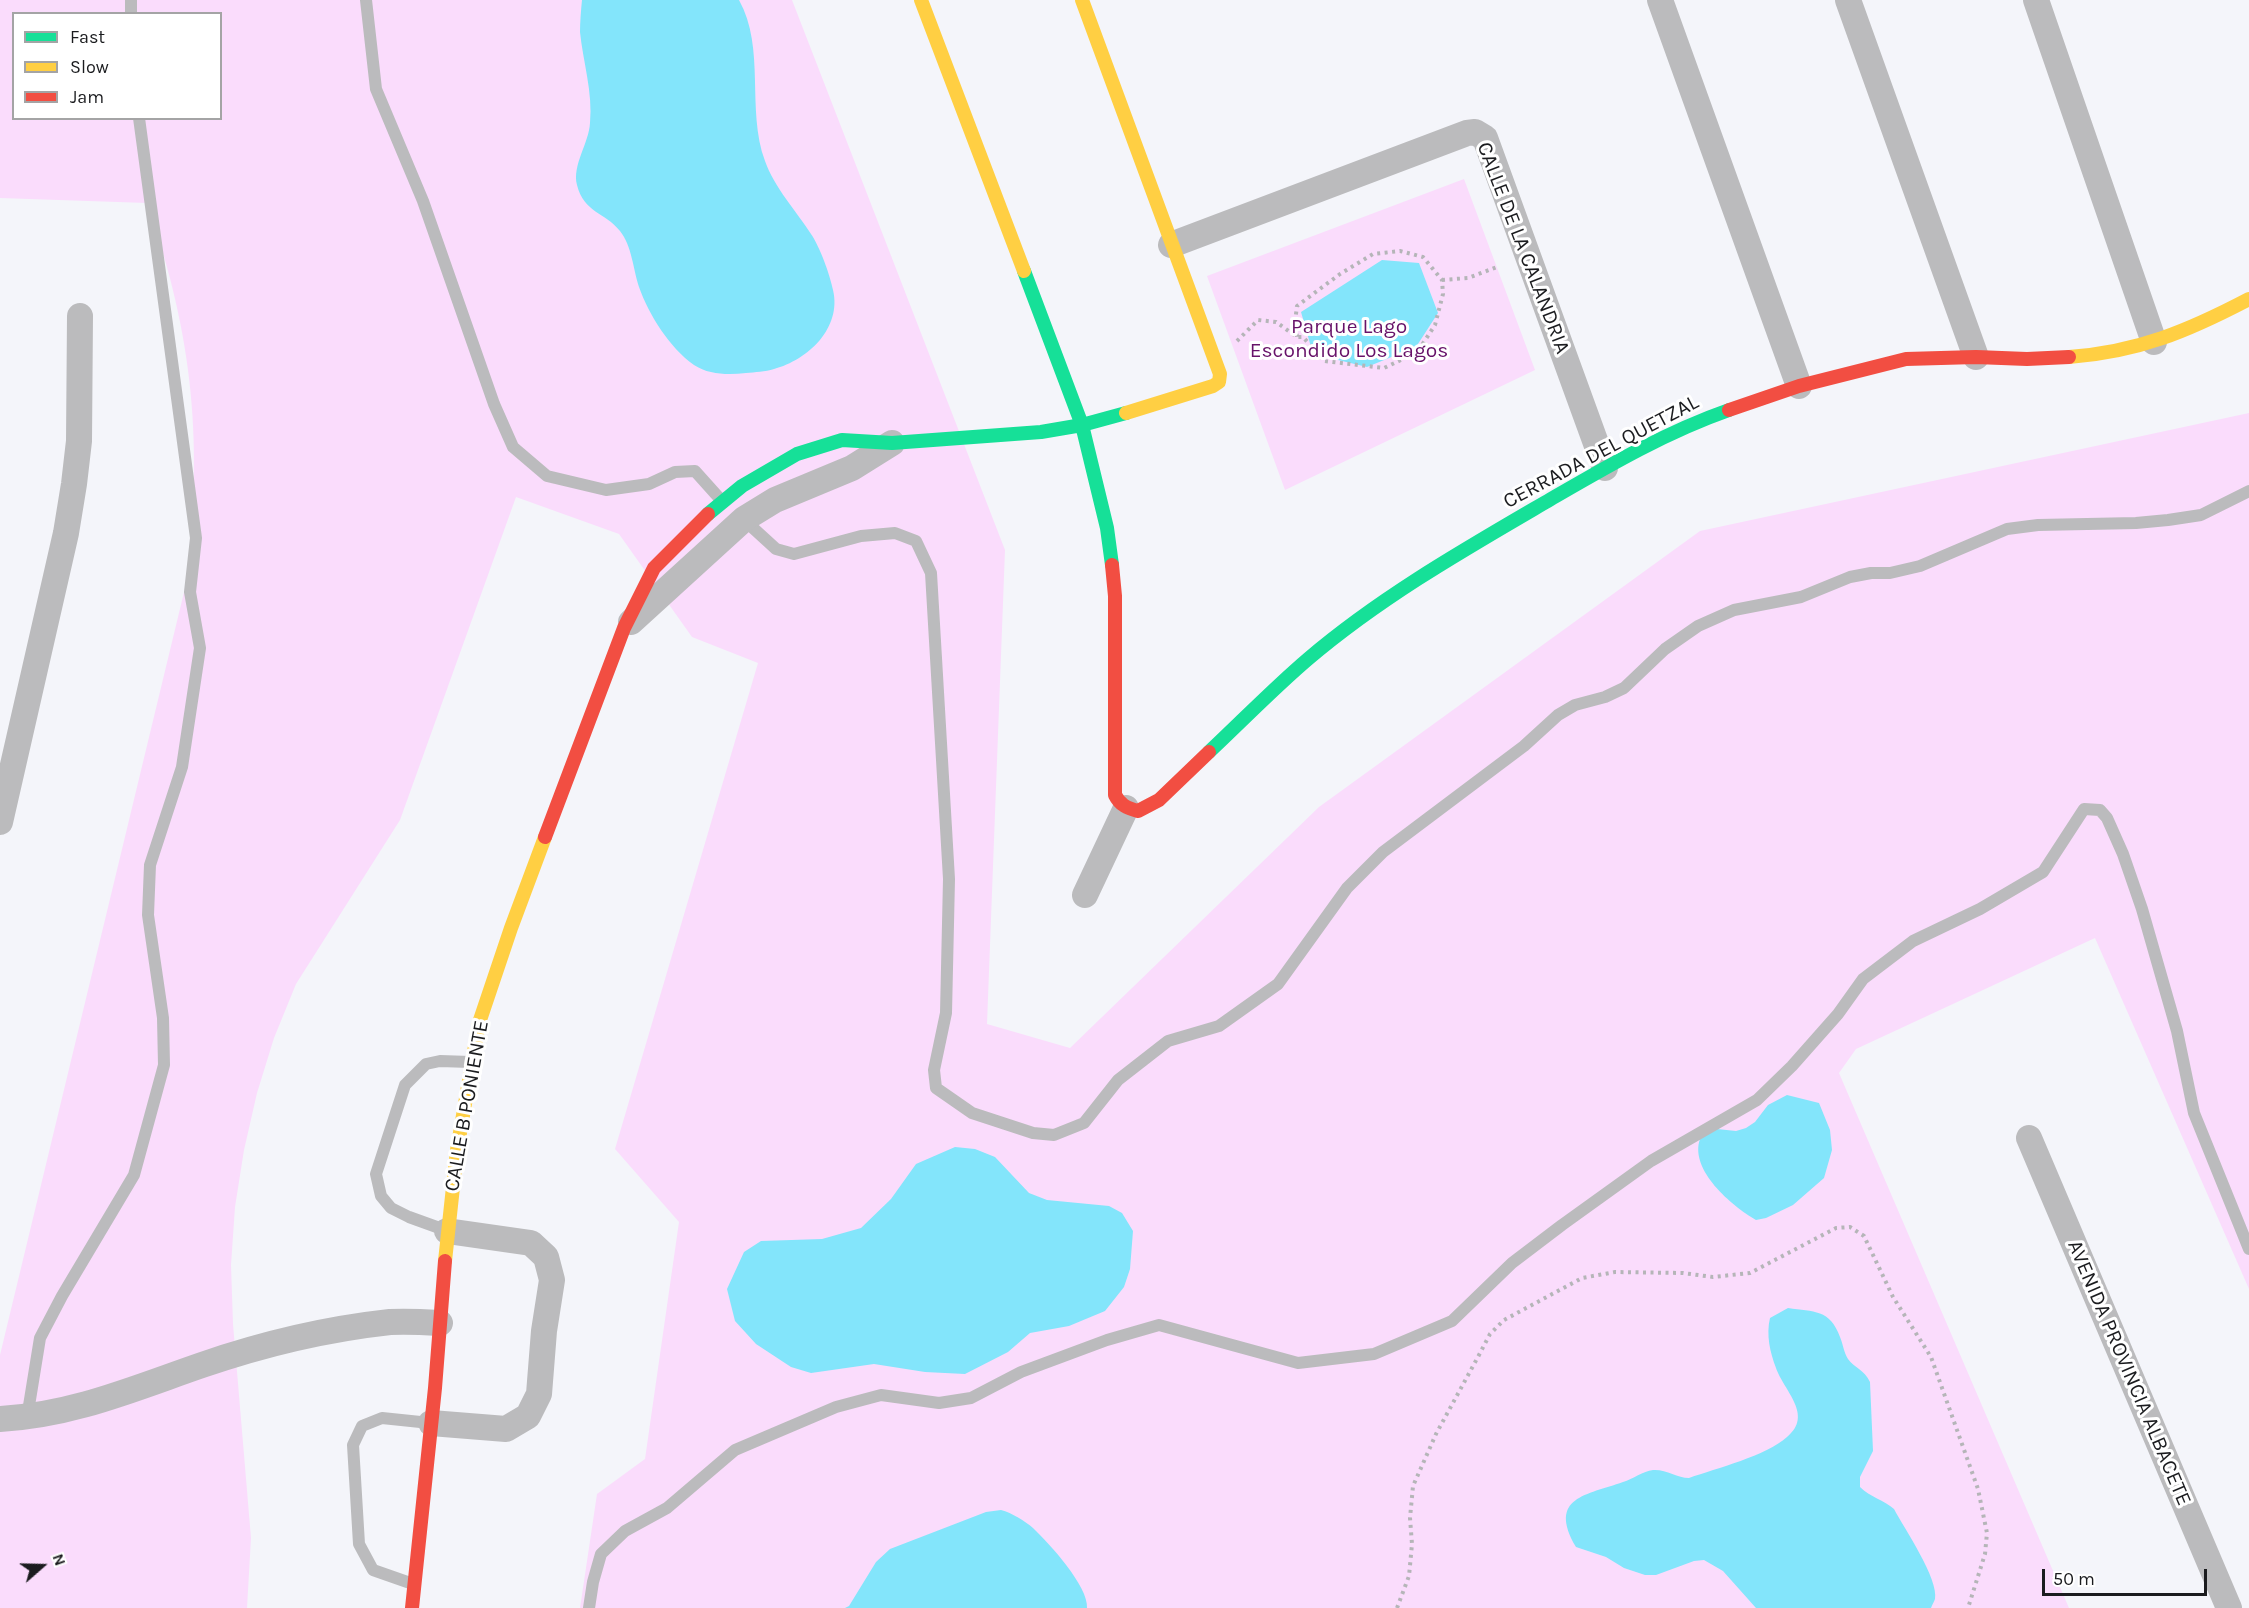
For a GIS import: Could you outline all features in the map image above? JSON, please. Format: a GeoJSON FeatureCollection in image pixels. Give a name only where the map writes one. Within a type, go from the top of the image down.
{"type":"FeatureCollection","features":[{"type":"Feature","properties":{"kind":"street"},"geometry":{"type":"LineString","coordinates":[[921,0],[1082,425],[1107,528],[1115,596],[1115,795],[1118,802],[1126,808],[1085,895]]}},
{"type":"Feature","properties":{"kind":"street"},"geometry":{"type":"LineString","coordinates":[[892,443],[1041,432],[1082,425],[1213,386],[1219,382],[1220,374],[1082,0]]}},
{"type":"Feature","properties":{"kind":"street"},"geometry":{"type":"LineString","coordinates":[[1660,0],[1799,386]]}},
{"type":"Feature","properties":{"kind":"street"},"geometry":{"type":"LineString","coordinates":[[1848,0],[1976,357]]}},
{"type":"Feature","properties":{"kind":"street"},"geometry":{"type":"LineString","coordinates":[[2036,0],[2154,342]]}},
{"type":"Feature","properties":{"kind":"street","name":"CALLE DE LA CALANDRIA"},"geometry":{"type":"LineString","coordinates":[[1171,245],[1467,133],[1480,134],[1485,138],[1605,468]]}},
{"type":"Feature","properties":{"kind":"street","name":"CERRADA DEL QUETZAL"},"geometry":{"type":"LineString","coordinates":[[1126,808],[1138,811],[1158,800],[1308,659],[1377,607],[1446,560],[1605,468],[1690,424],[1799,386],[1906,359],[1976,357],[2027,359],[2118,351],[2154,342],[2199,325],[2249,299]]}},
{"type":"Feature","properties":{"kind":"street"},"geometry":{"type":"LineString","coordinates":[[0,822],[66,533],[74,484],[79,441],[80,316]]}},
{"type":"Feature","properties":{"kind":"street","name":"CALLE B PONIENTE"},"geometry":{"type":"LineString","coordinates":[[412,1608],[431,1423],[447,1231],[471,1062],[479,1023],[624,628],[654,568],[722,501],[742,486],[797,454],[842,440],[892,443]]}},
{"type":"Feature","properties":{"kind":"street","name":"CALLE B PONIENTE"},"geometry":{"type":"LineString","coordinates":[[624,628],[744,519],[775,500],[852,468],[892,443]]}},
{"type":"Feature","properties":{"kind":"street","name":"AVENIDA PROVINCIA ALBACETE"},"geometry":{"type":"LineString","coordinates":[[2029,1138],[2229,1608]]}},
{"type":"Feature","properties":{"kind":"street"},"geometry":{"type":"LineString","coordinates":[[431,1423],[506,1429],[528,1416],[539,1394],[544,1331],[552,1280],[546,1257],[531,1243],[447,1231]]}},
{"type":"Feature","properties":{"kind":"street"},"geometry":{"type":"LineString","coordinates":[[0,1419],[27,1418],[80,1406],[135,1390],[203,1364],[271,1343],[392,1322],[440,1323]]}},
{"type":"Feature","properties":{"kind":"lane"},"geometry":{"type":"LineString","coordinates":[[366,0],[376,89],[423,201],[494,404],[513,447],[547,476],[606,490],[649,484],[675,472],[694,471],[722,501],[776,549],[794,554],[861,536],[895,533],[916,541],[931,573],[949,879],[946,1013],[934,1070],[936,1088],[972,1113],[1033,1133],[1054,1135],[1084,1123],[1118,1080],[1168,1041],[1219,1026],[1278,984],[1347,888],[1383,852],[1524,747],[1558,715],[1575,705],[1605,697],[1624,688],[1665,649],[1698,626],[1734,610],[1801,597],[1851,577],[1871,573],[1890,573],[1920,566],[2007,529],[2038,525],[2168,520],[2201,514],[2249,491]]}},
{"type":"Feature","properties":{"kind":"lane"},"geometry":{"type":"LineString","coordinates":[[27,1418],[40,1338],[62,1296],[134,1175],[164,1065],[163,1018],[148,915],[150,865],[182,767],[200,648],[190,592],[196,538],[138,120]]}},
{"type":"Feature","properties":{"kind":"lane"},"geometry":{"type":"LineString","coordinates":[[589,1608],[601,1554],[625,1532],[667,1508],[735,1450],[836,1407],[881,1395],[939,1403],[971,1398],[1021,1372],[1107,1340],[1159,1325],[1298,1364],[1374,1354],[1452,1322],[1512,1263],[1571,1219],[1651,1161],[1758,1100],[1792,1066],[1838,1014],[1863,979],[1872,972],[1913,941],[1980,909],[2043,872],[2084,809],[2100,810],[2107,818],[2123,854],[2162,974],[2177,1031],[2194,1113],[2249,1249]]}},
{"type":"Feature","properties":{"kind":"lane"},"geometry":{"type":"LineString","coordinates":[[447,1231],[409,1218],[391,1208],[381,1196],[376,1174],[405,1086],[411,1078],[426,1064],[440,1061],[471,1062]]}},
{"type":"Feature","properties":{"kind":"lane"},"geometry":{"type":"LineString","coordinates":[[414,1584],[373,1570],[359,1544],[353,1445],[362,1426],[382,1418],[431,1423]]}},
{"type":"Feature","properties":{"kind":"path"},"geometry":{"type":"LineString","coordinates":[[1232,345],[1258,320],[1276,322],[1297,337],[1303,337],[1324,361],[1384,368],[1403,359],[1422,345],[1435,325],[1443,294],[1442,280],[1423,257],[1400,251],[1373,254],[1340,274],[1297,306],[1295,322],[1297,337]]}},
{"type":"Feature","properties":{"kind":"path"},"geometry":{"type":"LineString","coordinates":[[1442,280],[1468,278],[1497,267]]}},
{"type":"Feature","properties":{"kind":"path"},"geometry":{"type":"LineString","coordinates":[[1397,1608],[1409,1576],[1413,1486],[1436,1434],[1473,1365],[1491,1334],[1504,1320],[1582,1278],[1615,1272],[1683,1273],[1713,1277],[1750,1273],[1836,1228],[1850,1227],[1864,1236],[1893,1297],[1931,1357],[1978,1489],[1987,1533],[1982,1564],[1968,1608]]}},
{"type":"Feature","properties":{"kind":"green space"},"geometry":{"type":"Polygon","coordinates":[[[0,0],[792,0],[1005,550],[987,1024],[1070,1048],[1319,807],[1700,531],[2249,413],[2249,1289],[2095,938],[1856,1049],[1839,1073],[2069,1608],[580,1608],[597,1494],[645,1459],[679,1222],[615,1149],[758,663],[692,637],[619,534],[516,497],[400,820],[296,984],[274,1038],[257,1093],[244,1150],[235,1207],[231,1265],[233,1324],[251,1538],[247,1608],[0,1608],[0,1355],[185,588],[191,536],[194,440],[185,347],[163,253],[147,203],[0,198],[0,0]]]}},
{"type":"Feature","properties":{"kind":"green space","name":"Parque Lago Escondido Los Lagos"},"geometry":{"type":"Polygon","coordinates":[[[1464,179],[1535,370],[1285,490],[1207,276],[1464,179]]]}},
{"type":"Feature","properties":{"kind":"water"},"geometry":{"type":"Polygon","coordinates":[[[582,0],[739,0],[752,39],[757,121],[765,161],[780,190],[814,240],[824,261],[833,290],[832,317],[827,329],[820,340],[799,358],[787,365],[764,371],[726,374],[706,371],[694,365],[676,349],[654,319],[639,287],[624,237],[614,225],[590,207],[580,194],[577,185],[577,170],[589,131],[591,111],[580,32],[582,0]]]}},
{"type":"Feature","properties":{"kind":"water"},"geometry":{"type":"Polygon","coordinates":[[[1382,260],[1419,263],[1438,313],[1416,347],[1367,367],[1313,354],[1301,312],[1382,260]]]}},
{"type":"Feature","properties":{"kind":"water"},"geometry":{"type":"Polygon","coordinates":[[[1787,1095],[1819,1103],[1830,1130],[1832,1150],[1824,1178],[1793,1205],[1766,1218],[1756,1220],[1725,1196],[1707,1175],[1698,1151],[1700,1139],[1717,1129],[1736,1131],[1746,1128],[1755,1122],[1768,1105],[1787,1095]]]}},
{"type":"Feature","properties":{"kind":"water"},"geometry":{"type":"Polygon","coordinates":[[[955,1147],[975,1149],[995,1157],[1029,1193],[1047,1200],[1109,1206],[1122,1213],[1133,1231],[1130,1269],[1124,1287],[1105,1311],[1069,1326],[1030,1333],[1008,1352],[965,1374],[925,1372],[874,1364],[811,1373],[791,1367],[756,1344],[735,1321],[727,1289],[744,1252],[761,1241],[822,1239],[861,1228],[891,1199],[916,1164],[955,1147]]]}},
{"type":"Feature","properties":{"kind":"water"},"geometry":{"type":"Polygon","coordinates":[[[1788,1308],[1820,1314],[1831,1321],[1848,1359],[1865,1374],[1870,1382],[1873,1451],[1860,1477],[1860,1487],[1894,1509],[1932,1579],[1935,1599],[1931,1608],[1756,1608],[1723,1571],[1704,1560],[1694,1561],[1656,1575],[1645,1575],[1624,1568],[1606,1557],[1576,1547],[1568,1530],[1566,1518],[1569,1508],[1585,1495],[1653,1470],[1689,1478],[1767,1450],[1778,1444],[1795,1429],[1798,1420],[1795,1403],[1776,1368],[1770,1350],[1769,1337],[1770,1318],[1788,1308]]]}},
{"type":"Feature","properties":{"kind":"water"},"geometry":{"type":"Polygon","coordinates":[[[1001,1510],[1014,1515],[1033,1528],[1048,1544],[1075,1577],[1086,1599],[1087,1608],[845,1608],[849,1606],[876,1562],[890,1549],[986,1512],[1001,1510]]]}},
{"type":"Feature","properties":{"kind":"traffic: fast"},"geometry":{"type":"LineString","coordinates":[[1024,271],[1082,425],[1107,528],[1112,565]]}},
{"type":"Feature","properties":{"kind":"traffic: fast"},"geometry":{"type":"LineString","coordinates":[[1209,752],[1308,659],[1365,614],[1395,594],[1488,536],[1616,462],[1660,439],[1729,410]]}},
{"type":"Feature","properties":{"kind":"traffic: fast"},"geometry":{"type":"LineString","coordinates":[[708,514],[742,486],[797,454],[842,440],[892,443],[1041,432],[1082,425],[1126,413]]}},
{"type":"Feature","properties":{"kind":"traffic: slow"},"geometry":{"type":"LineString","coordinates":[[921,0],[1024,271]]}},
{"type":"Feature","properties":{"kind":"traffic: slow"},"geometry":{"type":"LineString","coordinates":[[1082,0],[1220,374],[1219,382],[1213,386],[1126,413]]}},
{"type":"Feature","properties":{"kind":"traffic: slow"},"geometry":{"type":"LineString","coordinates":[[2069,357],[2118,350],[2162,338],[2205,321],[2249,299]]}},
{"type":"Feature","properties":{"kind":"traffic: slow"},"geometry":{"type":"LineString","coordinates":[[445,1261],[457,1150],[479,1023],[545,837]]}},
{"type":"Feature","properties":{"kind":"traffic: jam"},"geometry":{"type":"LineString","coordinates":[[1729,410],[1799,386],[1906,359],[2069,357]]}},
{"type":"Feature","properties":{"kind":"traffic: jam"},"geometry":{"type":"LineString","coordinates":[[545,837],[624,628],[654,568],[708,514]]}},
{"type":"Feature","properties":{"kind":"traffic: jam"},"geometry":{"type":"LineString","coordinates":[[1112,565],[1115,596],[1115,795],[1124,806],[1138,811],[1159,800],[1209,752]]}},
{"type":"Feature","properties":{"kind":"traffic: jam"},"geometry":{"type":"LineString","coordinates":[[412,1608],[435,1388],[445,1261]]}}]}
